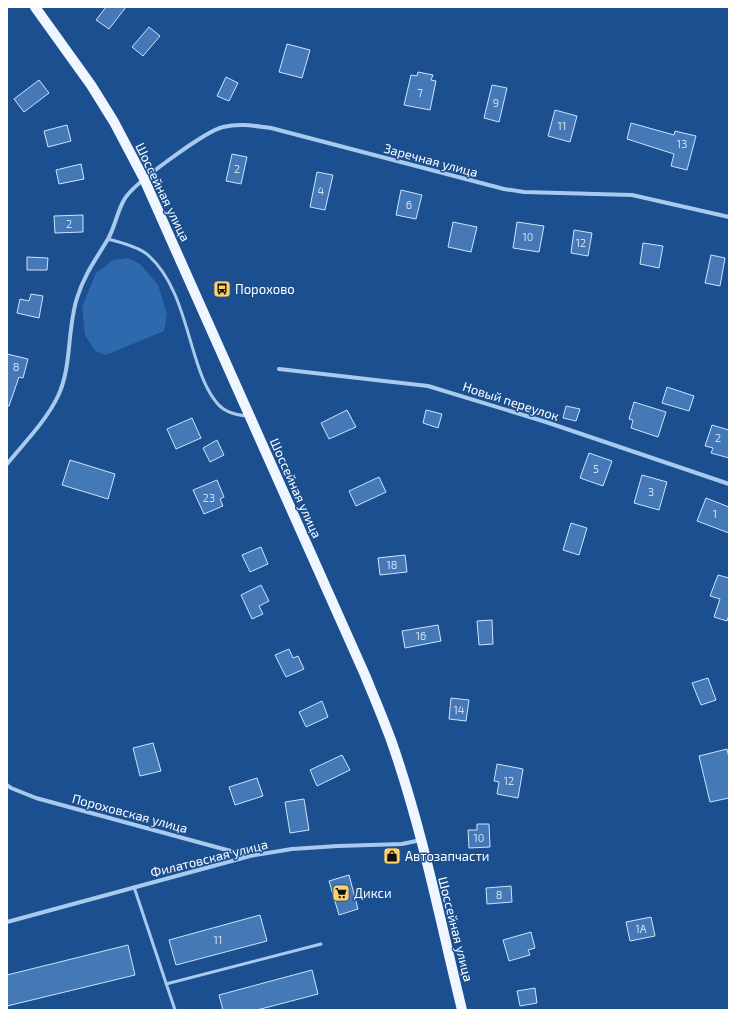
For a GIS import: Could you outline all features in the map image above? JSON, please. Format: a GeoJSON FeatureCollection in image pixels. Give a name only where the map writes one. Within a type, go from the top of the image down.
{"type":"FeatureCollection","features":[{"type":"Feature","properties":{"kind":"main road","name":"Шоссейная улица"},"geometry":{"type":"LineString","coordinates":[[35,7],[91,85],[114,122],[144,179],[365,675],[391,740],[421,840],[462,1010]]}},
{"type":"Feature","properties":{"kind":"street","name":"Заречная улица"},"geometry":{"type":"LineString","coordinates":[[7,464],[36,430],[58,395],[65,373],[77,298],[87,273],[116,222],[124,200],[131,190],[144,179],[197,140],[221,127],[239,124],[271,128],[504,189],[524,192],[632,195],[729,216]]}},
{"type":"Feature","properties":{"kind":"street","name":"Новый переулок"},"geometry":{"type":"LineString","coordinates":[[279,369],[428,386],[546,422],[729,484]]}},
{"type":"Feature","properties":{"kind":"street","name":"Пороховская улица"},"geometry":{"type":"LineString","coordinates":[[7,784],[11,788],[36,798],[250,856]]}},
{"type":"Feature","properties":{"kind":"street","name":"Филатовская улица"},"geometry":{"type":"LineString","coordinates":[[7,922],[250,856],[292,849],[402,844],[421,840]]}},
{"type":"Feature","properties":{"kind":"lane"},"geometry":{"type":"LineString","coordinates":[[108,238],[124,243],[147,254],[161,269],[173,290],[202,378],[217,404],[232,414],[250,417]]}},
{"type":"Feature","properties":{"kind":"lane"},"geometry":{"type":"LineString","coordinates":[[134,888],[175,1010]]}},
{"type":"Feature","properties":{"kind":"lane"},"geometry":{"type":"LineString","coordinates":[[166,984],[320,944]]}},
{"type":"Feature","properties":{"kind":"shaded area"},"geometry":{"type":"Polygon","coordinates":[[[128,258],[140,264],[158,285],[167,314],[164,331],[106,355],[95,351],[85,335],[82,307],[96,273],[113,260],[128,258]]]}},
{"type":"Feature","properties":{"kind":"building"},"geometry":{"type":"Polygon","coordinates":[[[106,7],[126,7],[109,29],[96,20],[106,7]]]}},
{"type":"Feature","properties":{"kind":"building"},"geometry":{"type":"Polygon","coordinates":[[[149,27],[160,36],[143,56],[132,47],[149,27]]]}},
{"type":"Feature","properties":{"kind":"building"},"geometry":{"type":"Polygon","coordinates":[[[287,44],[310,50],[302,78],[279,72],[287,44]]]}},
{"type":"Feature","properties":{"kind":"building"},"geometry":{"type":"Polygon","coordinates":[[[418,72],[433,75],[431,80],[436,81],[430,110],[404,105],[411,75],[417,76],[418,72]]]}},
{"type":"Feature","properties":{"kind":"building"},"geometry":{"type":"Polygon","coordinates":[[[226,77],[238,83],[229,101],[217,96],[226,77]]]}},
{"type":"Feature","properties":{"kind":"building"},"geometry":{"type":"Polygon","coordinates":[[[39,80],[49,93],[24,112],[14,99],[39,80]]]}},
{"type":"Feature","properties":{"kind":"building"},"geometry":{"type":"Polygon","coordinates":[[[492,85],[507,88],[499,122],[484,118],[492,85]]]}},
{"type":"Feature","properties":{"kind":"building"},"geometry":{"type":"Polygon","coordinates":[[[555,110],[577,116],[570,142],[548,136],[555,110]]]}},
{"type":"Feature","properties":{"kind":"building"},"geometry":{"type":"Polygon","coordinates":[[[631,123],[674,135],[675,131],[696,136],[687,170],[671,166],[674,154],[627,139],[631,123]]]}},
{"type":"Feature","properties":{"kind":"building"},"geometry":{"type":"Polygon","coordinates":[[[67,125],[71,141],[48,147],[44,131],[67,125]]]}},
{"type":"Feature","properties":{"kind":"building"},"geometry":{"type":"Polygon","coordinates":[[[232,154],[247,157],[241,184],[226,181],[232,154]]]}},
{"type":"Feature","properties":{"kind":"building"},"geometry":{"type":"Polygon","coordinates":[[[81,164],[84,179],[59,184],[56,170],[81,164]]]}},
{"type":"Feature","properties":{"kind":"building"},"geometry":{"type":"Polygon","coordinates":[[[317,172],[333,175],[325,210],[310,207],[317,172]]]}},
{"type":"Feature","properties":{"kind":"building"},"geometry":{"type":"Polygon","coordinates":[[[401,190],[422,195],[416,219],[396,215],[401,190]]]}},
{"type":"Feature","properties":{"kind":"building"},"geometry":{"type":"Polygon","coordinates":[[[83,215],[83,232],[55,233],[54,216],[83,215]]]}},
{"type":"Feature","properties":{"kind":"building"},"geometry":{"type":"Polygon","coordinates":[[[453,222],[477,227],[471,252],[448,247],[453,222]]]}},
{"type":"Feature","properties":{"kind":"building"},"geometry":{"type":"Polygon","coordinates":[[[517,222],[544,226],[539,252],[513,248],[517,222]]]}},
{"type":"Feature","properties":{"kind":"building"},"geometry":{"type":"Polygon","coordinates":[[[574,230],[592,233],[588,256],[571,253],[574,230]]]}},
{"type":"Feature","properties":{"kind":"building"},"geometry":{"type":"Polygon","coordinates":[[[643,243],[663,246],[659,268],[640,264],[643,243]]]}},
{"type":"Feature","properties":{"kind":"building"},"geometry":{"type":"Polygon","coordinates":[[[711,255],[725,258],[720,286],[705,283],[711,255]]]}},
{"type":"Feature","properties":{"kind":"building"},"geometry":{"type":"Polygon","coordinates":[[[27,257],[48,258],[47,270],[27,270],[27,257]]]}},
{"type":"Feature","properties":{"kind":"building"},"geometry":{"type":"Polygon","coordinates":[[[31,294],[43,296],[39,318],[17,313],[20,299],[29,301],[31,294]]]}},
{"type":"Feature","properties":{"kind":"building"},"geometry":{"type":"Polygon","coordinates":[[[7,354],[28,359],[23,378],[19,377],[9,406],[7,406],[7,354]]]}},
{"type":"Feature","properties":{"kind":"building"},"geometry":{"type":"Polygon","coordinates":[[[667,387],[694,396],[689,411],[662,403],[667,387]]]}},
{"type":"Feature","properties":{"kind":"building"},"geometry":{"type":"Polygon","coordinates":[[[634,402],[666,412],[658,437],[631,428],[633,420],[629,419],[634,402]]]}},
{"type":"Feature","properties":{"kind":"building"},"geometry":{"type":"Polygon","coordinates":[[[566,406],[580,409],[576,421],[563,418],[566,406]]]}},
{"type":"Feature","properties":{"kind":"building"},"geometry":{"type":"Polygon","coordinates":[[[347,410],[356,427],[329,439],[321,423],[347,410]]]}},
{"type":"Feature","properties":{"kind":"building"},"geometry":{"type":"Polygon","coordinates":[[[426,410],[442,414],[438,428],[423,423],[426,410]]]}},
{"type":"Feature","properties":{"kind":"building"},"geometry":{"type":"Polygon","coordinates":[[[192,418],[201,438],[176,449],[167,429],[192,418]]]}},
{"type":"Feature","properties":{"kind":"building"},"geometry":{"type":"Polygon","coordinates":[[[712,425],[729,430],[729,458],[711,453],[713,448],[705,446],[712,425]]]}},
{"type":"Feature","properties":{"kind":"building"},"geometry":{"type":"Polygon","coordinates":[[[217,440],[224,455],[210,462],[203,448],[217,440]]]}},
{"type":"Feature","properties":{"kind":"building"},"geometry":{"type":"Polygon","coordinates":[[[589,453],[612,461],[603,486],[580,478],[589,453]]]}},
{"type":"Feature","properties":{"kind":"building"},"geometry":{"type":"Polygon","coordinates":[[[70,460],[115,474],[108,499],[62,485],[70,460]]]}},
{"type":"Feature","properties":{"kind":"building"},"geometry":{"type":"Polygon","coordinates":[[[642,475],[667,482],[659,510],[634,503],[642,475]]]}},
{"type":"Feature","properties":{"kind":"building"},"geometry":{"type":"Polygon","coordinates":[[[379,477],[386,492],[356,506],[349,491],[379,477]]]}},
{"type":"Feature","properties":{"kind":"building"},"geometry":{"type":"Polygon","coordinates":[[[217,480],[224,497],[220,499],[223,506],[204,514],[193,490],[217,480]]]}},
{"type":"Feature","properties":{"kind":"building"},"geometry":{"type":"Polygon","coordinates":[[[706,498],[729,507],[729,533],[697,521],[706,498]]]}},
{"type":"Feature","properties":{"kind":"building"},"geometry":{"type":"Polygon","coordinates":[[[571,523],[587,528],[579,555],[563,550],[571,523]]]}},
{"type":"Feature","properties":{"kind":"building"},"geometry":{"type":"Polygon","coordinates":[[[261,547],[268,564],[250,572],[242,555],[261,547]]]}},
{"type":"Feature","properties":{"kind":"building"},"geometry":{"type":"Polygon","coordinates":[[[405,555],[407,572],[380,575],[378,558],[405,555]]]}},
{"type":"Feature","properties":{"kind":"building"},"geometry":{"type":"Polygon","coordinates":[[[718,575],[729,578],[729,615],[727,621],[714,617],[720,599],[710,596],[718,575]]]}},
{"type":"Feature","properties":{"kind":"building"},"geometry":{"type":"Polygon","coordinates":[[[261,585],[269,601],[259,606],[263,614],[252,619],[241,595],[261,585]]]}},
{"type":"Feature","properties":{"kind":"building"},"geometry":{"type":"Polygon","coordinates":[[[492,620],[493,644],[479,645],[477,621],[492,620]]]}},
{"type":"Feature","properties":{"kind":"building"},"geometry":{"type":"Polygon","coordinates":[[[438,625],[441,641],[405,648],[402,631],[438,625]]]}},
{"type":"Feature","properties":{"kind":"building"},"geometry":{"type":"Polygon","coordinates":[[[289,649],[293,658],[298,656],[304,669],[286,677],[275,655],[289,649]]]}},
{"type":"Feature","properties":{"kind":"building"},"geometry":{"type":"Polygon","coordinates":[[[708,678],[716,700],[701,705],[692,683],[708,678]]]}},
{"type":"Feature","properties":{"kind":"building"},"geometry":{"type":"Polygon","coordinates":[[[451,698],[469,700],[466,721],[449,719],[451,698]]]}},
{"type":"Feature","properties":{"kind":"building"},"geometry":{"type":"Polygon","coordinates":[[[322,701],[328,717],[306,727],[299,712],[322,701]]]}},
{"type":"Feature","properties":{"kind":"building"},"geometry":{"type":"Polygon","coordinates":[[[153,743],[161,771],[140,776],[133,748],[153,743]]]}},
{"type":"Feature","properties":{"kind":"building"},"geometry":{"type":"Polygon","coordinates":[[[727,749],[729,758],[729,798],[710,802],[699,756],[727,749]]]}},
{"type":"Feature","properties":{"kind":"building"},"geometry":{"type":"Polygon","coordinates":[[[342,755],[350,770],[317,786],[310,770],[342,755]]]}},
{"type":"Feature","properties":{"kind":"building"},"geometry":{"type":"Polygon","coordinates":[[[497,764],[523,769],[518,798],[497,794],[499,782],[494,781],[497,764]]]}},
{"type":"Feature","properties":{"kind":"building"},"geometry":{"type":"Polygon","coordinates":[[[257,778],[263,796],[235,805],[229,787],[257,778]]]}},
{"type":"Feature","properties":{"kind":"building"},"geometry":{"type":"Polygon","coordinates":[[[304,799],[309,830],[290,833],[285,802],[304,799]]]}},
{"type":"Feature","properties":{"kind":"building"},"geometry":{"type":"Polygon","coordinates":[[[477,824],[489,824],[490,847],[469,848],[468,830],[477,830],[477,824]]]}},
{"type":"Feature","properties":{"kind":"building"},"geometry":{"type":"Polygon","coordinates":[[[349,875],[358,909],[339,915],[329,881],[349,875]]]}},
{"type":"Feature","properties":{"kind":"building"},"geometry":{"type":"Polygon","coordinates":[[[511,886],[512,902],[487,904],[486,888],[511,886]]]}},
{"type":"Feature","properties":{"kind":"building"},"geometry":{"type":"Polygon","coordinates":[[[260,915],[267,941],[176,965],[169,940],[260,915]]]}},
{"type":"Feature","properties":{"kind":"building"},"geometry":{"type":"Polygon","coordinates":[[[651,917],[655,936],[630,941],[626,922],[651,917]]]}},
{"type":"Feature","properties":{"kind":"building"},"geometry":{"type":"Polygon","coordinates":[[[531,932],[535,948],[528,950],[530,955],[509,961],[503,940],[531,932]]]}},
{"type":"Feature","properties":{"kind":"building"},"geometry":{"type":"Polygon","coordinates":[[[128,945],[135,975],[7,1006],[7,975],[128,945]]]}},
{"type":"Feature","properties":{"kind":"building"},"geometry":{"type":"Polygon","coordinates":[[[312,970],[318,994],[257,1010],[223,1010],[219,995],[312,970]]]}},
{"type":"Feature","properties":{"kind":"building"},"geometry":{"type":"Polygon","coordinates":[[[535,988],[537,1003],[520,1006],[517,991],[535,988]]]}},
{"type":"Feature","properties":{"kind":"place","name":"Порохово"},"geometry":{"type":"Point","coordinates":[222,289]}},
{"type":"Feature","properties":{"kind":"place","name":"Автозапчасти"},"geometry":{"type":"Point","coordinates":[392,856]}},
{"type":"Feature","properties":{"kind":"place","name":"Дикси"},"geometry":{"type":"Point","coordinates":[341,893]}}]}
